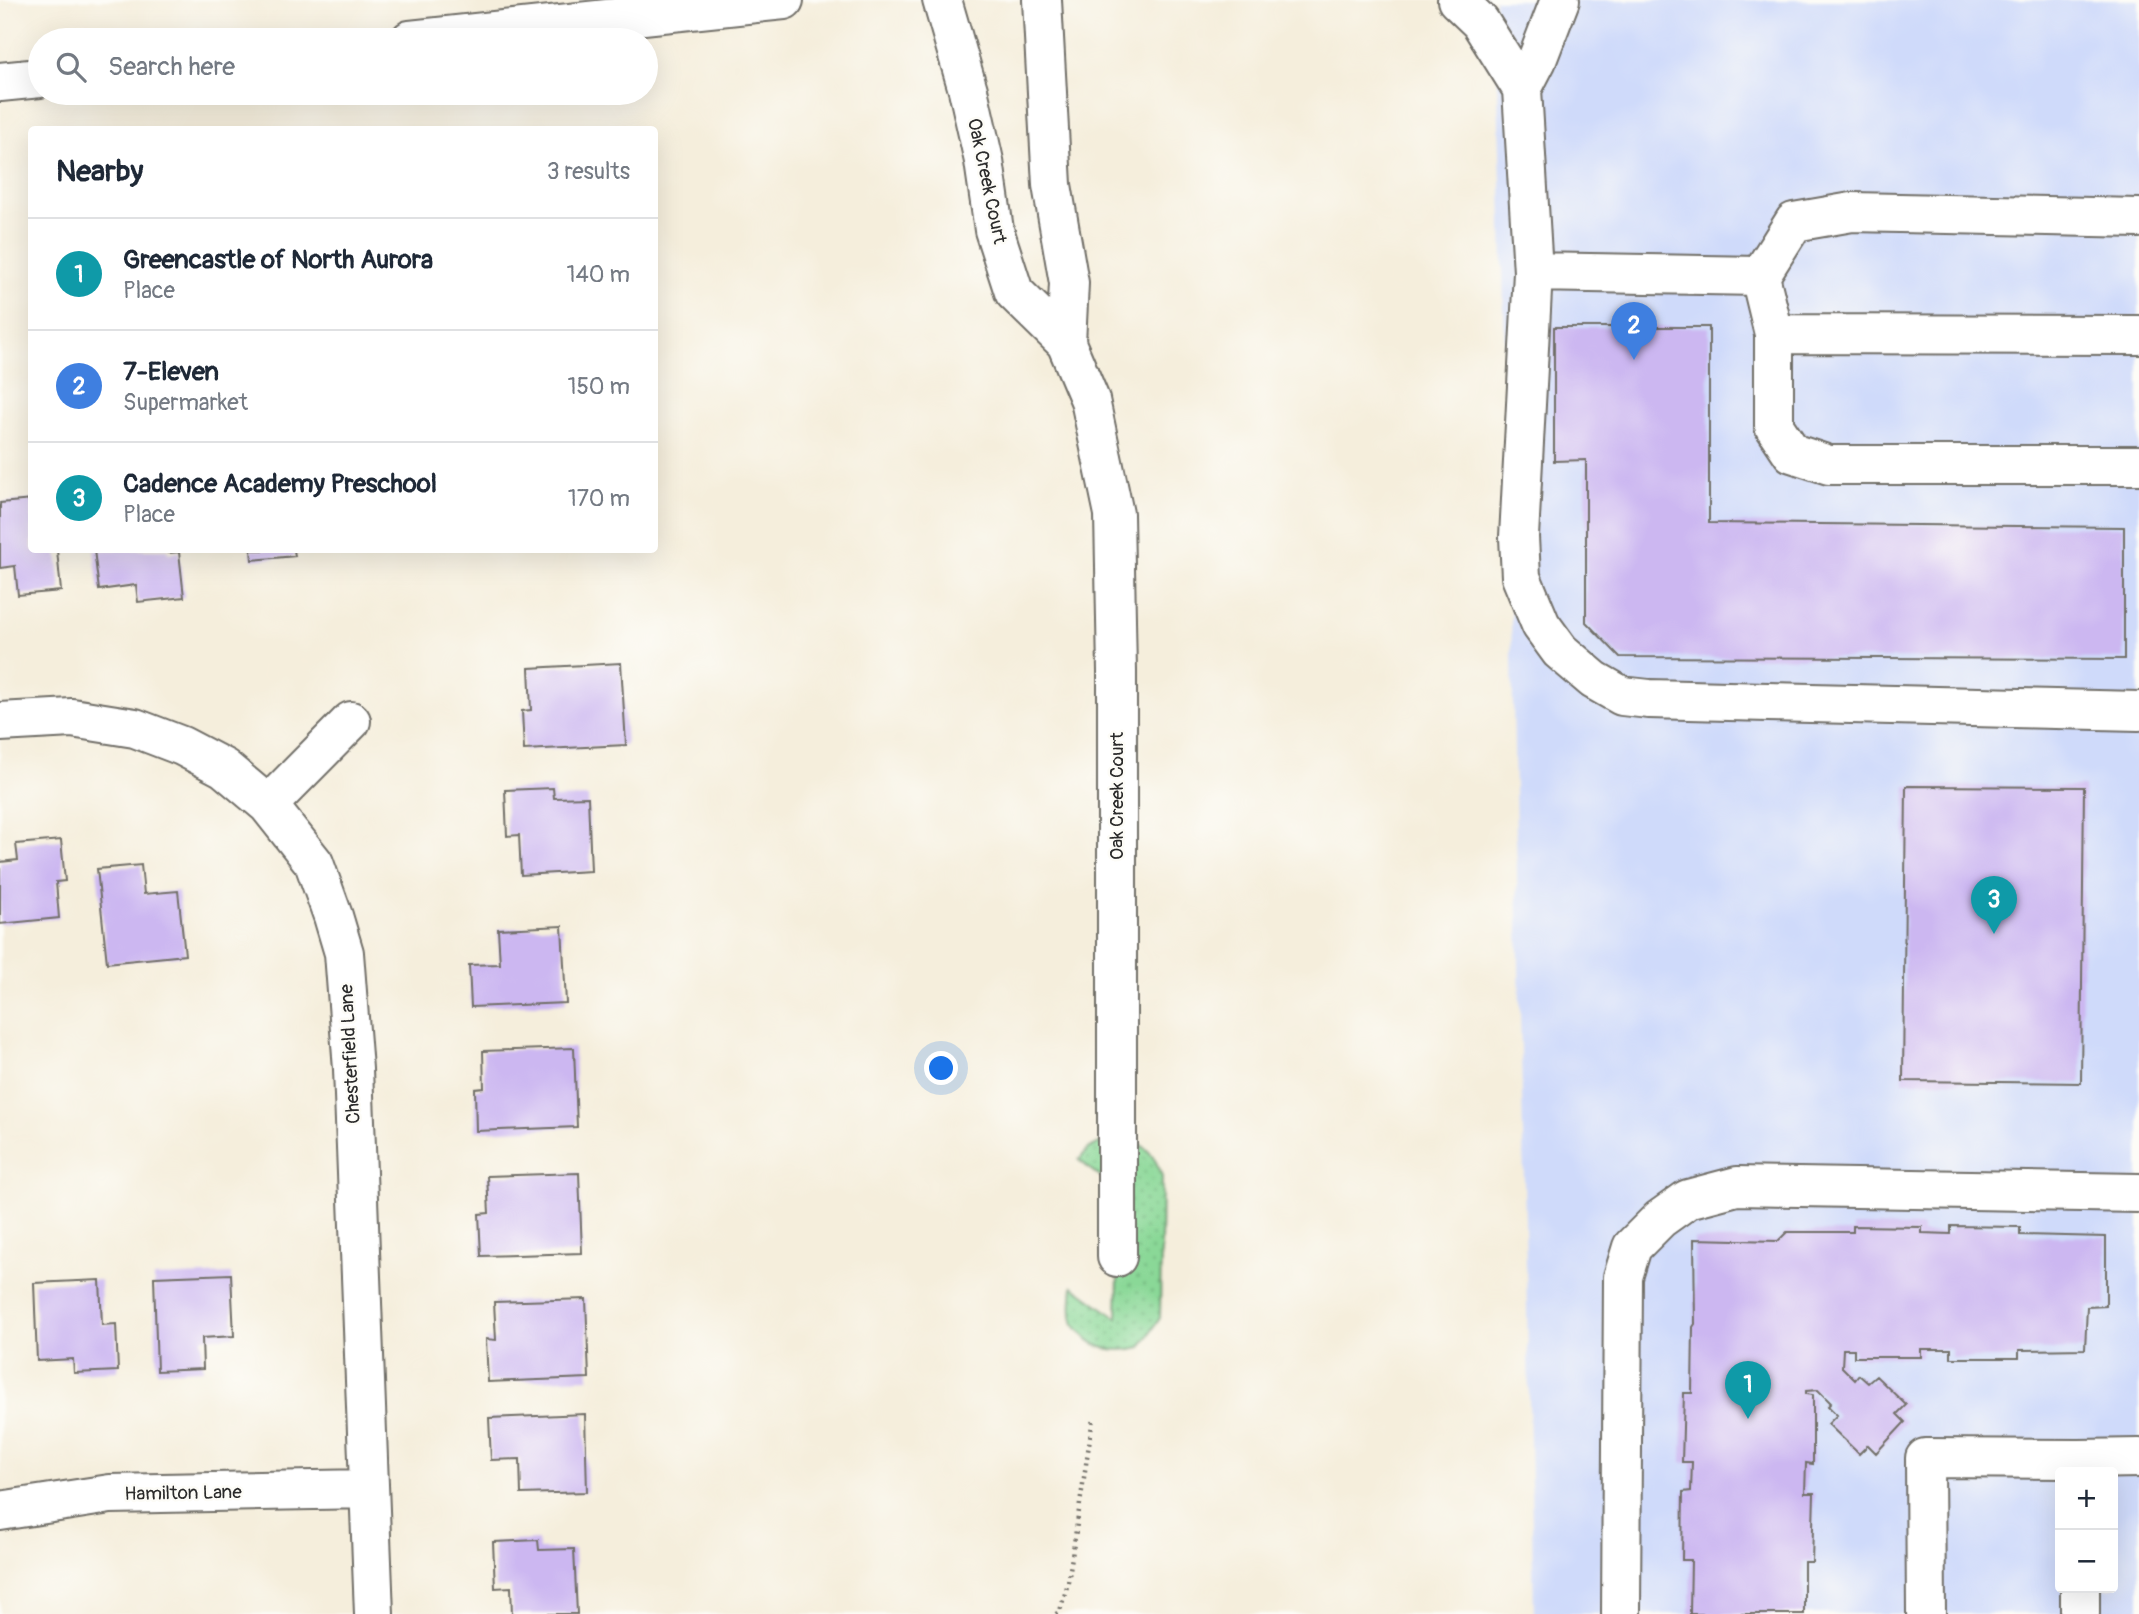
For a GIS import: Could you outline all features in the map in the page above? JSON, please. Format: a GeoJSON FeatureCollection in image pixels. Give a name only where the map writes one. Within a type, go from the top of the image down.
{"type":"FeatureCollection","features":[{"type":"Feature","properties":{"kind":"street"},"geometry":{"type":"LineString","coordinates":[[522,28],[784,0]]}},
{"type":"Feature","properties":{"kind":"street","name":"Oak Creek Court"},"geometry":{"type":"LineString","coordinates":[[942,0],[968,90],[984,161],[995,229],[1014,292],[1066,343],[1090,400],[1114,514],[1117,672],[1116,1257]]}},
{"type":"Feature","properties":{"kind":"street","name":"Oak Creek Court"},"geometry":{"type":"LineString","coordinates":[[1042,0],[1052,185],[1069,284],[1066,343]]}},
{"type":"Feature","properties":{"kind":"street"},"geometry":{"type":"LineString","coordinates":[[1457,0],[1480,22],[1522,89],[1532,272],[1519,537],[1521,577],[1541,625],[1560,651],[1594,680],[1622,696],[2139,711]]}},
{"type":"Feature","properties":{"kind":"street"},"geometry":{"type":"LineString","coordinates":[[1522,89],[1537,60],[1560,0]]}},
{"type":"Feature","properties":{"kind":"street"},"geometry":{"type":"LineString","coordinates":[[0,82],[28,79]]}},
{"type":"Feature","properties":{"kind":"street"},"geometry":{"type":"LineString","coordinates":[[2139,218],[1852,212],[1794,222],[1760,276],[1774,334],[1774,426],[1792,453],[1829,465],[2139,465]]}},
{"type":"Feature","properties":{"kind":"street"},"geometry":{"type":"LineString","coordinates":[[1532,272],[1760,276]]}},
{"type":"Feature","properties":{"kind":"street"},"geometry":{"type":"LineString","coordinates":[[1774,334],[2139,335]]}},
{"type":"Feature","properties":{"kind":"street","name":"Chesterfield Lane"},"geometry":{"type":"LineString","coordinates":[[0,722],[72,718],[135,728],[182,746],[224,768],[268,805],[314,863],[344,953],[353,1069],[374,1614]]}},
{"type":"Feature","properties":{"kind":"street"},"geometry":{"type":"LineString","coordinates":[[268,805],[351,721]]}},
{"type":"Feature","properties":{"kind":"street"},"geometry":{"type":"LineString","coordinates":[[1621,1614],[1623,1277],[1632,1247],[1660,1219],[1688,1199],[1737,1186],[2139,1193]]}},
{"type":"Feature","properties":{"kind":"street"},"geometry":{"type":"LineString","coordinates":[[1926,1614],[1925,1458],[2079,1466],[2139,1458]]}},
{"type":"Feature","properties":{"kind":"street","name":"Hamilton Lane"},"geometry":{"type":"LineString","coordinates":[[0,1511],[110,1494],[368,1489]]}},
{"type":"Feature","properties":{"kind":"street"},"geometry":{"type":"LineString","coordinates":[[2080,1593],[2080,1614]]}},
{"type":"Feature","properties":{"kind":"path"},"geometry":{"type":"LineString","coordinates":[[1056,1614],[1060,1611],[1068,1583],[1093,1418]]}},
{"type":"Feature","properties":{"kind":"shaded area"},"geometry":{"type":"Polygon","coordinates":[[[1495,0],[2139,0],[2139,1614],[1534,1614],[1495,0]]]}},
{"type":"Feature","properties":{"kind":"green space"},"geometry":{"type":"Polygon","coordinates":[[[1126,1139],[1141,1145],[1154,1159],[1162,1177],[1160,1318],[1141,1347],[1125,1350],[1109,1349],[1089,1340],[1074,1325],[1072,1312],[1073,1286],[1117,1318],[1120,1193],[1079,1160],[1088,1149],[1105,1140],[1126,1139]]]}},
{"type":"Feature","properties":{"kind":"building"},"geometry":{"type":"Polygon","coordinates":[[[1554,327],[1709,327],[1709,523],[2124,527],[2124,659],[1620,657],[1586,622],[1586,460],[1554,461],[1554,327]]]}},
{"type":"Feature","properties":{"kind":"building"},"geometry":{"type":"Polygon","coordinates":[[[28,500],[28,553],[57,553],[61,591],[18,595],[15,566],[0,568],[0,503],[28,500]]]}},
{"type":"Feature","properties":{"kind":"building"},"geometry":{"type":"Polygon","coordinates":[[[94,553],[179,553],[184,597],[138,602],[136,585],[99,590],[94,553]]]}},
{"type":"Feature","properties":{"kind":"building"},"geometry":{"type":"Polygon","coordinates":[[[251,553],[294,553],[295,556],[252,560],[251,553]]]}},
{"type":"Feature","properties":{"kind":"building"},"geometry":{"type":"Polygon","coordinates":[[[621,663],[626,745],[524,750],[522,711],[531,710],[529,668],[621,663]]]}},
{"type":"Feature","properties":{"kind":"building"},"geometry":{"type":"Polygon","coordinates":[[[1906,786],[2084,787],[2081,1083],[1903,1081],[1906,786]]]}},
{"type":"Feature","properties":{"kind":"building"},"geometry":{"type":"Polygon","coordinates":[[[553,788],[554,798],[588,797],[591,871],[521,875],[519,835],[507,836],[505,790],[553,788]]]}},
{"type":"Feature","properties":{"kind":"building"},"geometry":{"type":"Polygon","coordinates":[[[61,840],[65,881],[56,882],[59,918],[0,924],[0,862],[18,860],[16,844],[61,840]]]}},
{"type":"Feature","properties":{"kind":"building"},"geometry":{"type":"Polygon","coordinates":[[[141,865],[144,894],[178,891],[185,955],[107,963],[97,869],[141,865]]]}},
{"type":"Feature","properties":{"kind":"building"},"geometry":{"type":"Polygon","coordinates":[[[562,926],[566,1003],[471,1007],[469,965],[500,964],[498,929],[562,926]]]}},
{"type":"Feature","properties":{"kind":"building"},"geometry":{"type":"Polygon","coordinates":[[[574,1048],[577,1127],[476,1131],[475,1089],[484,1088],[483,1051],[574,1048]]]}},
{"type":"Feature","properties":{"kind":"building"},"geometry":{"type":"Polygon","coordinates":[[[579,1173],[582,1253],[481,1256],[479,1214],[489,1213],[487,1176],[579,1173]]]}},
{"type":"Feature","properties":{"kind":"building"},"geometry":{"type":"Polygon","coordinates":[[[1853,1226],[1922,1227],[1922,1233],[1951,1234],[1951,1226],[2020,1227],[2020,1235],[2106,1237],[2106,1306],[2087,1307],[2085,1349],[2019,1350],[2019,1358],[1951,1358],[1951,1349],[1921,1349],[1921,1357],[1854,1357],[1854,1349],[1843,1349],[1842,1367],[1855,1380],[1859,1375],[1868,1383],[1876,1376],[1906,1405],[1897,1414],[1905,1422],[1876,1453],[1868,1445],[1859,1454],[1828,1424],[1837,1415],[1828,1406],[1831,1403],[1818,1390],[1806,1391],[1806,1394],[1813,1395],[1813,1464],[1806,1463],[1805,1493],[1814,1493],[1812,1562],[1804,1562],[1804,1614],[1690,1614],[1691,1560],[1682,1560],[1683,1492],[1691,1491],[1692,1462],[1682,1462],[1684,1393],[1692,1393],[1695,1324],[1694,1239],[1778,1241],[1787,1232],[1853,1232],[1853,1226]]]}},
{"type":"Feature","properties":{"kind":"building"},"geometry":{"type":"Polygon","coordinates":[[[231,1274],[234,1336],[202,1338],[203,1369],[157,1371],[154,1277],[231,1274]]]}},
{"type":"Feature","properties":{"kind":"building"},"geometry":{"type":"Polygon","coordinates":[[[100,1280],[102,1325],[116,1324],[118,1371],[74,1373],[73,1359],[37,1361],[34,1283],[100,1280]]]}},
{"type":"Feature","properties":{"kind":"building"},"geometry":{"type":"Polygon","coordinates":[[[586,1299],[589,1378],[488,1382],[486,1339],[496,1340],[494,1302],[586,1299]]]}},
{"type":"Feature","properties":{"kind":"building"},"geometry":{"type":"Polygon","coordinates":[[[585,1414],[587,1492],[521,1494],[520,1459],[491,1460],[489,1418],[585,1414]]]}},
{"type":"Feature","properties":{"kind":"building"},"geometry":{"type":"Polygon","coordinates":[[[538,1540],[539,1550],[574,1549],[577,1614],[512,1614],[511,1587],[495,1588],[493,1542],[538,1540]]]}},
{"type":"Feature","properties":{"kind":"place","name":"7-Eleven"},"geometry":{"type":"Point","coordinates":[1634,360]}},
{"type":"Feature","properties":{"kind":"place","name":"Cadence Academy Preschool"},"geometry":{"type":"Point","coordinates":[1994,934]}},
{"type":"Feature","properties":{"kind":"place","name":"Greencastle of North Aurora"},"geometry":{"type":"Point","coordinates":[1748,1419]}}]}
